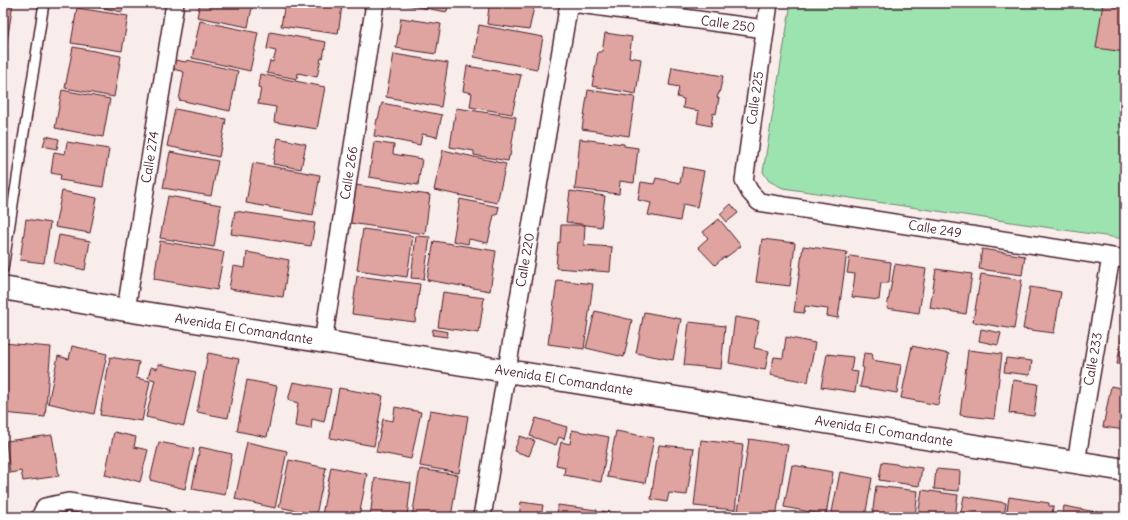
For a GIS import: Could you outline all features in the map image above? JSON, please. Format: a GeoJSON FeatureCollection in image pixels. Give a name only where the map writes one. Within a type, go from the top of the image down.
{"type":"FeatureCollection","features":[{"type":"Feature","properties":{"kind":"street","name":"Calle 274"},"geometry":{"type":"LineString","coordinates":[[126,310],[175,3]]}},
{"type":"Feature","properties":{"kind":"street","name":"Calle 266"},"geometry":{"type":"LineString","coordinates":[[323,342],[375,3]]}},
{"type":"Feature","properties":{"kind":"street","name":"Calle 250"},"geometry":{"type":"LineString","coordinates":[[570,3],[765,29]]}},
{"type":"Feature","properties":{"kind":"street","name":"Calle 220"},"geometry":{"type":"LineString","coordinates":[[482,517],[570,3]]}},
{"type":"Feature","properties":{"kind":"street","name":"Calle 225"},"geometry":{"type":"LineString","coordinates":[[750,192],[744,181],[769,3]]}},
{"type":"Feature","properties":{"kind":"street","name":"Calle 249"},"geometry":{"type":"LineString","coordinates":[[750,192],[759,202],[1118,258]]}},
{"type":"Feature","properties":{"kind":"street","name":"Calle 233"},"geometry":{"type":"LineString","coordinates":[[1076,462],[1118,258]]}},
{"type":"Feature","properties":{"kind":"street","name":"Avenida El Comandante"},"geometry":{"type":"LineString","coordinates":[[3,288],[126,310],[323,342],[507,370],[1125,470]]}},
{"type":"Feature","properties":{"kind":"street"},"geometry":{"type":"LineString","coordinates":[[40,517],[45,507],[68,502],[162,517]]}},
{"type":"Feature","properties":{"kind":"lane"},"geometry":{"type":"LineString","coordinates":[[3,269],[44,3]]}},
{"type":"Feature","properties":{"kind":"green space"},"geometry":{"type":"Polygon","coordinates":[[[791,3],[1125,3],[1125,239],[783,188],[769,181],[763,172],[791,3]]]}},
{"type":"Feature","properties":{"kind":"building"},"geometry":{"type":"Polygon","coordinates":[[[3,3],[13,3],[4,61],[3,61],[3,3]]]}},
{"type":"Feature","properties":{"kind":"building"},"geometry":{"type":"Polygon","coordinates":[[[80,3],[124,3],[122,12],[80,3]]]}},
{"type":"Feature","properties":{"kind":"building"},"geometry":{"type":"Polygon","coordinates":[[[200,3],[253,3],[248,27],[197,17],[200,3]]]}},
{"type":"Feature","properties":{"kind":"building"},"geometry":{"type":"Polygon","coordinates":[[[285,3],[320,3],[342,6],[338,34],[281,26],[285,3]]]}},
{"type":"Feature","properties":{"kind":"building"},"geometry":{"type":"Polygon","coordinates":[[[396,3],[448,3],[447,12],[396,3]]]}},
{"type":"Feature","properties":{"kind":"building"},"geometry":{"type":"Polygon","coordinates":[[[478,3],[535,3],[529,30],[487,24],[489,6],[478,3]]]}},
{"type":"Feature","properties":{"kind":"building"},"geometry":{"type":"Polygon","coordinates":[[[1103,3],[1125,3],[1125,52],[1096,48],[1103,3]]]}},
{"type":"Feature","properties":{"kind":"building"},"geometry":{"type":"Polygon","coordinates":[[[77,8],[128,16],[122,51],[71,43],[77,8]]]}},
{"type":"Feature","properties":{"kind":"building"},"geometry":{"type":"Polygon","coordinates":[[[401,18],[441,24],[436,54],[396,48],[401,18]]]}},
{"type":"Feature","properties":{"kind":"building"},"geometry":{"type":"Polygon","coordinates":[[[200,21],[258,33],[250,71],[192,58],[200,21]]]}},
{"type":"Feature","properties":{"kind":"building"},"geometry":{"type":"Polygon","coordinates":[[[479,25],[543,37],[537,69],[474,57],[479,25]]]}},
{"type":"Feature","properties":{"kind":"building"},"geometry":{"type":"Polygon","coordinates":[[[270,32],[326,42],[317,77],[298,73],[297,79],[267,73],[270,61],[273,62],[276,51],[267,49],[270,32]]]}},
{"type":"Feature","properties":{"kind":"building"},"geometry":{"type":"Polygon","coordinates":[[[605,33],[632,37],[629,57],[641,59],[636,94],[592,86],[598,52],[602,52],[605,33]]]}},
{"type":"Feature","properties":{"kind":"building"},"geometry":{"type":"Polygon","coordinates":[[[73,47],[121,56],[114,97],[65,88],[73,47]]]}},
{"type":"Feature","properties":{"kind":"building"},"geometry":{"type":"Polygon","coordinates":[[[394,54],[448,63],[441,107],[386,97],[394,54]]]}},
{"type":"Feature","properties":{"kind":"building"},"geometry":{"type":"Polygon","coordinates":[[[175,60],[186,62],[187,60],[238,71],[230,111],[179,100],[184,72],[173,69],[175,60]]]}},
{"type":"Feature","properties":{"kind":"building"},"geometry":{"type":"Polygon","coordinates":[[[467,66],[521,75],[512,114],[470,107],[472,93],[463,91],[467,66]]]}},
{"type":"Feature","properties":{"kind":"building"},"geometry":{"type":"Polygon","coordinates":[[[672,67],[723,76],[717,98],[719,98],[716,114],[713,113],[711,126],[697,123],[699,111],[683,108],[684,99],[677,97],[679,87],[669,85],[672,67]]]}},
{"type":"Feature","properties":{"kind":"building"},"geometry":{"type":"Polygon","coordinates":[[[260,74],[325,87],[317,129],[274,122],[276,107],[258,104],[261,88],[258,87],[260,74]]]}},
{"type":"Feature","properties":{"kind":"building"},"geometry":{"type":"Polygon","coordinates":[[[62,90],[110,99],[103,137],[55,128],[62,90]]]}},
{"type":"Feature","properties":{"kind":"building"},"geometry":{"type":"Polygon","coordinates":[[[588,90],[635,97],[629,136],[582,129],[588,90]]]}},
{"type":"Feature","properties":{"kind":"building"},"geometry":{"type":"Polygon","coordinates":[[[382,103],[442,115],[437,137],[422,134],[420,145],[374,136],[382,103]]]}},
{"type":"Feature","properties":{"kind":"building"},"geometry":{"type":"Polygon","coordinates":[[[456,108],[516,117],[508,161],[474,155],[474,151],[450,147],[456,108]]]}},
{"type":"Feature","properties":{"kind":"building"},"geometry":{"type":"Polygon","coordinates":[[[175,109],[226,119],[219,157],[167,146],[175,109]]]}},
{"type":"Feature","properties":{"kind":"building"},"geometry":{"type":"Polygon","coordinates":[[[46,136],[59,139],[57,149],[43,146],[46,136]]]}},
{"type":"Feature","properties":{"kind":"building"},"geometry":{"type":"Polygon","coordinates":[[[278,138],[306,144],[301,169],[273,164],[278,138]]]}},
{"type":"Feature","properties":{"kind":"building"},"geometry":{"type":"Polygon","coordinates":[[[580,139],[624,144],[624,146],[638,148],[634,183],[620,181],[619,194],[575,189],[580,139]]]}},
{"type":"Feature","properties":{"kind":"building"},"geometry":{"type":"Polygon","coordinates":[[[67,142],[109,149],[103,187],[60,180],[61,175],[51,173],[54,152],[65,154],[67,142]]]}},
{"type":"Feature","properties":{"kind":"building"},"geometry":{"type":"Polygon","coordinates":[[[374,142],[394,145],[393,154],[422,159],[418,185],[369,177],[374,142]]]}},
{"type":"Feature","properties":{"kind":"building"},"geometry":{"type":"Polygon","coordinates":[[[443,150],[506,164],[497,203],[434,190],[443,150]]]}},
{"type":"Feature","properties":{"kind":"building"},"geometry":{"type":"Polygon","coordinates":[[[170,152],[218,161],[211,196],[163,188],[170,152]]]}},
{"type":"Feature","properties":{"kind":"building"},"geometry":{"type":"Polygon","coordinates":[[[253,163],[320,175],[313,215],[246,203],[253,163]]]}},
{"type":"Feature","properties":{"kind":"building"},"geometry":{"type":"Polygon","coordinates":[[[683,167],[704,171],[697,207],[683,204],[680,221],[648,215],[651,203],[638,200],[641,182],[654,184],[656,178],[680,183],[683,167]]]}},
{"type":"Feature","properties":{"kind":"building"},"geometry":{"type":"Polygon","coordinates":[[[355,185],[430,195],[425,234],[350,223],[355,185]]]}},
{"type":"Feature","properties":{"kind":"building"},"geometry":{"type":"Polygon","coordinates":[[[3,188],[11,190],[3,238],[3,188]]]}},
{"type":"Feature","properties":{"kind":"building"},"geometry":{"type":"Polygon","coordinates":[[[62,191],[97,198],[90,233],[55,227],[62,191]]]}},
{"type":"Feature","properties":{"kind":"building"},"geometry":{"type":"Polygon","coordinates":[[[570,191],[605,196],[601,227],[566,222],[570,191]]]}},
{"type":"Feature","properties":{"kind":"building"},"geometry":{"type":"Polygon","coordinates":[[[168,196],[221,205],[214,247],[160,238],[168,196]]]}},
{"type":"Feature","properties":{"kind":"building"},"geometry":{"type":"Polygon","coordinates":[[[460,199],[499,207],[497,215],[494,215],[488,243],[469,239],[468,244],[453,241],[460,199]]]}},
{"type":"Feature","properties":{"kind":"building"},"geometry":{"type":"Polygon","coordinates":[[[731,204],[738,213],[727,222],[720,214],[731,204]]]}},
{"type":"Feature","properties":{"kind":"building"},"geometry":{"type":"Polygon","coordinates":[[[235,211],[315,223],[311,246],[231,234],[235,211]]]}},
{"type":"Feature","properties":{"kind":"building"},"geometry":{"type":"Polygon","coordinates":[[[26,219],[50,223],[44,263],[20,260],[26,219]]]}},
{"type":"Feature","properties":{"kind":"building"},"geometry":{"type":"Polygon","coordinates":[[[719,219],[741,246],[715,265],[698,247],[708,238],[703,232],[719,219]]]}},
{"type":"Feature","properties":{"kind":"building"},"geometry":{"type":"Polygon","coordinates":[[[561,225],[585,225],[584,245],[612,247],[610,272],[556,268],[561,225]]]}},
{"type":"Feature","properties":{"kind":"building"},"geometry":{"type":"Polygon","coordinates":[[[363,229],[413,236],[407,277],[357,270],[363,229]]]}},
{"type":"Feature","properties":{"kind":"building"},"geometry":{"type":"Polygon","coordinates":[[[59,235],[90,241],[85,270],[54,263],[59,235]]]}},
{"type":"Feature","properties":{"kind":"building"},"geometry":{"type":"Polygon","coordinates":[[[416,236],[430,237],[424,279],[411,278],[416,236]]]}},
{"type":"Feature","properties":{"kind":"building"},"geometry":{"type":"Polygon","coordinates":[[[762,239],[795,243],[790,286],[756,282],[762,239]]]}},
{"type":"Feature","properties":{"kind":"building"},"geometry":{"type":"Polygon","coordinates":[[[160,241],[224,252],[217,290],[154,279],[160,241]]]}},
{"type":"Feature","properties":{"kind":"building"},"geometry":{"type":"Polygon","coordinates":[[[434,241],[496,251],[490,291],[427,280],[434,241]]]}},
{"type":"Feature","properties":{"kind":"building"},"geometry":{"type":"Polygon","coordinates":[[[803,246],[847,252],[838,318],[827,316],[828,309],[805,306],[804,313],[794,312],[803,246]]]}},
{"type":"Feature","properties":{"kind":"building"},"geometry":{"type":"Polygon","coordinates":[[[982,249],[1025,256],[1022,275],[979,269],[982,249]]]}},
{"type":"Feature","properties":{"kind":"building"},"geometry":{"type":"Polygon","coordinates":[[[247,252],[289,260],[283,297],[229,289],[233,266],[245,268],[247,252]]]}},
{"type":"Feature","properties":{"kind":"building"},"geometry":{"type":"Polygon","coordinates":[[[850,256],[891,262],[889,283],[881,283],[879,300],[852,297],[855,274],[847,273],[850,256]]]}},
{"type":"Feature","properties":{"kind":"building"},"geometry":{"type":"Polygon","coordinates":[[[895,264],[926,269],[919,313],[887,308],[895,264]]]}},
{"type":"Feature","properties":{"kind":"building"},"geometry":{"type":"Polygon","coordinates":[[[936,269],[972,274],[966,314],[930,308],[936,269]]]}},
{"type":"Feature","properties":{"kind":"building"},"geometry":{"type":"Polygon","coordinates":[[[981,274],[1022,280],[1014,329],[973,322],[981,274]]]}},
{"type":"Feature","properties":{"kind":"building"},"geometry":{"type":"Polygon","coordinates":[[[357,276],[420,284],[415,322],[352,314],[357,276]]]}},
{"type":"Feature","properties":{"kind":"building"},"geometry":{"type":"Polygon","coordinates":[[[557,280],[593,284],[584,349],[548,344],[557,280]]]}},
{"type":"Feature","properties":{"kind":"building"},"geometry":{"type":"Polygon","coordinates":[[[1030,287],[1061,292],[1054,333],[1023,329],[1030,287]]]}},
{"type":"Feature","properties":{"kind":"building"},"geometry":{"type":"Polygon","coordinates":[[[443,292],[484,298],[479,333],[438,327],[443,292]]]}},
{"type":"Feature","properties":{"kind":"building"},"geometry":{"type":"Polygon","coordinates":[[[595,311],[632,320],[624,357],[586,348],[595,311]]]}},
{"type":"Feature","properties":{"kind":"building"},"geometry":{"type":"Polygon","coordinates":[[[644,312],[681,319],[673,360],[636,353],[644,312]]]}},
{"type":"Feature","properties":{"kind":"building"},"geometry":{"type":"Polygon","coordinates":[[[735,317],[759,321],[754,348],[769,351],[765,370],[729,363],[735,317]]]}},
{"type":"Feature","properties":{"kind":"building"},"geometry":{"type":"Polygon","coordinates":[[[1125,318],[1125,365],[1117,364],[1125,318]]]}},
{"type":"Feature","properties":{"kind":"building"},"geometry":{"type":"Polygon","coordinates":[[[689,322],[725,326],[721,369],[684,365],[689,322]]]}},
{"type":"Feature","properties":{"kind":"building"},"geometry":{"type":"Polygon","coordinates":[[[433,329],[448,332],[447,337],[432,335],[433,329]]]}},
{"type":"Feature","properties":{"kind":"building"},"geometry":{"type":"Polygon","coordinates":[[[981,329],[1001,333],[998,345],[979,341],[981,329]]]}},
{"type":"Feature","properties":{"kind":"building"},"geometry":{"type":"Polygon","coordinates":[[[786,337],[815,343],[808,382],[770,375],[774,357],[783,358],[786,337]]]}},
{"type":"Feature","properties":{"kind":"building"},"geometry":{"type":"Polygon","coordinates":[[[3,343],[51,347],[45,417],[3,413],[3,343]]]}},
{"type":"Feature","properties":{"kind":"building"},"geometry":{"type":"Polygon","coordinates":[[[72,346],[107,354],[94,414],[48,403],[58,356],[69,359],[72,346]]]}},
{"type":"Feature","properties":{"kind":"building"},"geometry":{"type":"Polygon","coordinates":[[[912,346],[949,354],[938,405],[901,398],[912,346]]]}},
{"type":"Feature","properties":{"kind":"building"},"geometry":{"type":"Polygon","coordinates":[[[968,350],[1002,354],[994,419],[960,415],[968,350]]]}},
{"type":"Feature","properties":{"kind":"building"},"geometry":{"type":"Polygon","coordinates":[[[208,353],[239,359],[228,418],[197,412],[208,353]]]}},
{"type":"Feature","properties":{"kind":"building"},"geometry":{"type":"Polygon","coordinates":[[[864,353],[873,354],[872,360],[901,365],[897,393],[860,387],[864,368],[862,367],[864,353]]]}},
{"type":"Feature","properties":{"kind":"building"},"geometry":{"type":"Polygon","coordinates":[[[827,354],[853,357],[851,371],[858,372],[855,392],[821,387],[827,354]]]}},
{"type":"Feature","properties":{"kind":"building"},"geometry":{"type":"Polygon","coordinates":[[[110,357],[139,362],[136,378],[150,381],[142,421],[100,415],[110,357]]]}},
{"type":"Feature","properties":{"kind":"building"},"geometry":{"type":"Polygon","coordinates":[[[1006,358],[1032,361],[1030,375],[1004,372],[1006,358]]]}},
{"type":"Feature","properties":{"kind":"building"},"geometry":{"type":"Polygon","coordinates":[[[158,364],[196,372],[184,426],[146,417],[155,380],[148,378],[151,367],[157,369],[158,364]]]}},
{"type":"Feature","properties":{"kind":"building"},"geometry":{"type":"Polygon","coordinates":[[[247,380],[277,386],[267,437],[237,431],[247,380]]]}},
{"type":"Feature","properties":{"kind":"building"},"geometry":{"type":"Polygon","coordinates":[[[1013,380],[1038,384],[1034,416],[1009,413],[1013,380]]]}},
{"type":"Feature","properties":{"kind":"building"},"geometry":{"type":"Polygon","coordinates":[[[293,382],[331,389],[324,422],[312,419],[311,429],[295,426],[298,403],[288,400],[293,382]]]}},
{"type":"Feature","properties":{"kind":"building"},"geometry":{"type":"Polygon","coordinates":[[[1111,386],[1125,389],[1125,430],[1103,427],[1111,386]]]}},
{"type":"Feature","properties":{"kind":"building"},"geometry":{"type":"Polygon","coordinates":[[[339,388],[383,396],[374,446],[330,438],[339,388]]]}},
{"type":"Feature","properties":{"kind":"building"},"geometry":{"type":"Polygon","coordinates":[[[395,407],[421,412],[411,459],[376,452],[383,419],[393,421],[395,407]]]}},
{"type":"Feature","properties":{"kind":"building"},"geometry":{"type":"Polygon","coordinates":[[[430,410],[468,416],[459,473],[420,466],[430,410]]]}},
{"type":"Feature","properties":{"kind":"building"},"geometry":{"type":"Polygon","coordinates":[[[536,418],[567,427],[564,439],[559,437],[556,445],[530,436],[536,418]]]}},
{"type":"Feature","properties":{"kind":"building"},"geometry":{"type":"Polygon","coordinates":[[[572,430],[609,437],[601,482],[564,475],[565,467],[556,465],[561,442],[570,444],[572,430]]]}},
{"type":"Feature","properties":{"kind":"building"},"geometry":{"type":"Polygon","coordinates":[[[616,431],[654,438],[645,483],[607,477],[616,431]]]}},
{"type":"Feature","properties":{"kind":"building"},"geometry":{"type":"Polygon","coordinates":[[[114,432],[136,437],[134,447],[148,450],[140,482],[105,475],[114,432]]]}},
{"type":"Feature","properties":{"kind":"building"},"geometry":{"type":"Polygon","coordinates":[[[52,435],[59,476],[23,481],[21,471],[10,473],[6,441],[52,435]]]}},
{"type":"Feature","properties":{"kind":"building"},"geometry":{"type":"Polygon","coordinates":[[[520,436],[535,441],[529,456],[514,451],[520,436]]]}},
{"type":"Feature","properties":{"kind":"building"},"geometry":{"type":"Polygon","coordinates":[[[749,439],[788,445],[776,517],[738,511],[749,439]]]}},
{"type":"Feature","properties":{"kind":"building"},"geometry":{"type":"Polygon","coordinates":[[[701,440],[743,445],[735,510],[694,506],[701,440]]]}},
{"type":"Feature","properties":{"kind":"building"},"geometry":{"type":"Polygon","coordinates":[[[159,442],[194,449],[185,489],[150,480],[159,442]]]}},
{"type":"Feature","properties":{"kind":"building"},"geometry":{"type":"Polygon","coordinates":[[[247,442],[287,451],[275,508],[235,499],[247,442]]]}},
{"type":"Feature","properties":{"kind":"building"},"geometry":{"type":"Polygon","coordinates":[[[659,445],[694,448],[687,495],[669,493],[667,502],[651,499],[659,445]]]}},
{"type":"Feature","properties":{"kind":"building"},"geometry":{"type":"Polygon","coordinates":[[[200,447],[232,454],[225,495],[192,489],[200,447]]]}},
{"type":"Feature","properties":{"kind":"building"},"geometry":{"type":"Polygon","coordinates":[[[289,460],[326,468],[316,515],[279,507],[289,460]]]}},
{"type":"Feature","properties":{"kind":"building"},"geometry":{"type":"Polygon","coordinates":[[[882,462],[922,468],[919,486],[879,480],[882,462]]]}},
{"type":"Feature","properties":{"kind":"building"},"geometry":{"type":"Polygon","coordinates":[[[792,465],[833,472],[826,515],[784,507],[792,465]]]}},
{"type":"Feature","properties":{"kind":"building"},"geometry":{"type":"Polygon","coordinates":[[[331,467],[367,474],[359,517],[334,517],[322,515],[331,467]]]}},
{"type":"Feature","properties":{"kind":"building"},"geometry":{"type":"Polygon","coordinates":[[[420,469],[458,475],[451,517],[412,517],[420,469]]]}},
{"type":"Feature","properties":{"kind":"building"},"geometry":{"type":"Polygon","coordinates":[[[936,469],[960,471],[959,491],[934,489],[936,469]]]}},
{"type":"Feature","properties":{"kind":"building"},"geometry":{"type":"Polygon","coordinates":[[[840,472],[872,478],[865,517],[831,517],[840,472]]]}},
{"type":"Feature","properties":{"kind":"building"},"geometry":{"type":"Polygon","coordinates":[[[375,478],[411,483],[407,517],[370,517],[375,478]]]}},
{"type":"Feature","properties":{"kind":"building"},"geometry":{"type":"Polygon","coordinates":[[[876,486],[918,491],[915,517],[872,517],[876,486]]]}},
{"type":"Feature","properties":{"kind":"building"},"geometry":{"type":"Polygon","coordinates":[[[922,490],[958,495],[955,517],[918,517],[922,490]]]}},
{"type":"Feature","properties":{"kind":"building"},"geometry":{"type":"Polygon","coordinates":[[[964,496],[1006,503],[1004,517],[960,517],[964,496]]]}},
{"type":"Feature","properties":{"kind":"building"},"geometry":{"type":"Polygon","coordinates":[[[1009,497],[1049,503],[1049,506],[1053,506],[1052,517],[1006,517],[1009,497]]]}},
{"type":"Feature","properties":{"kind":"building"},"geometry":{"type":"Polygon","coordinates":[[[521,502],[543,505],[541,517],[519,517],[521,502]]]}},
{"type":"Feature","properties":{"kind":"building"},"geometry":{"type":"Polygon","coordinates":[[[558,505],[597,510],[596,517],[557,517],[558,505]]]}},
{"type":"Feature","properties":{"kind":"building"},"geometry":{"type":"Polygon","coordinates":[[[1064,506],[1106,514],[1105,517],[1062,517],[1064,506]]]}},
{"type":"Feature","properties":{"kind":"building"},"geometry":{"type":"Polygon","coordinates":[[[602,511],[645,517],[601,517],[602,511]]]}}]}
